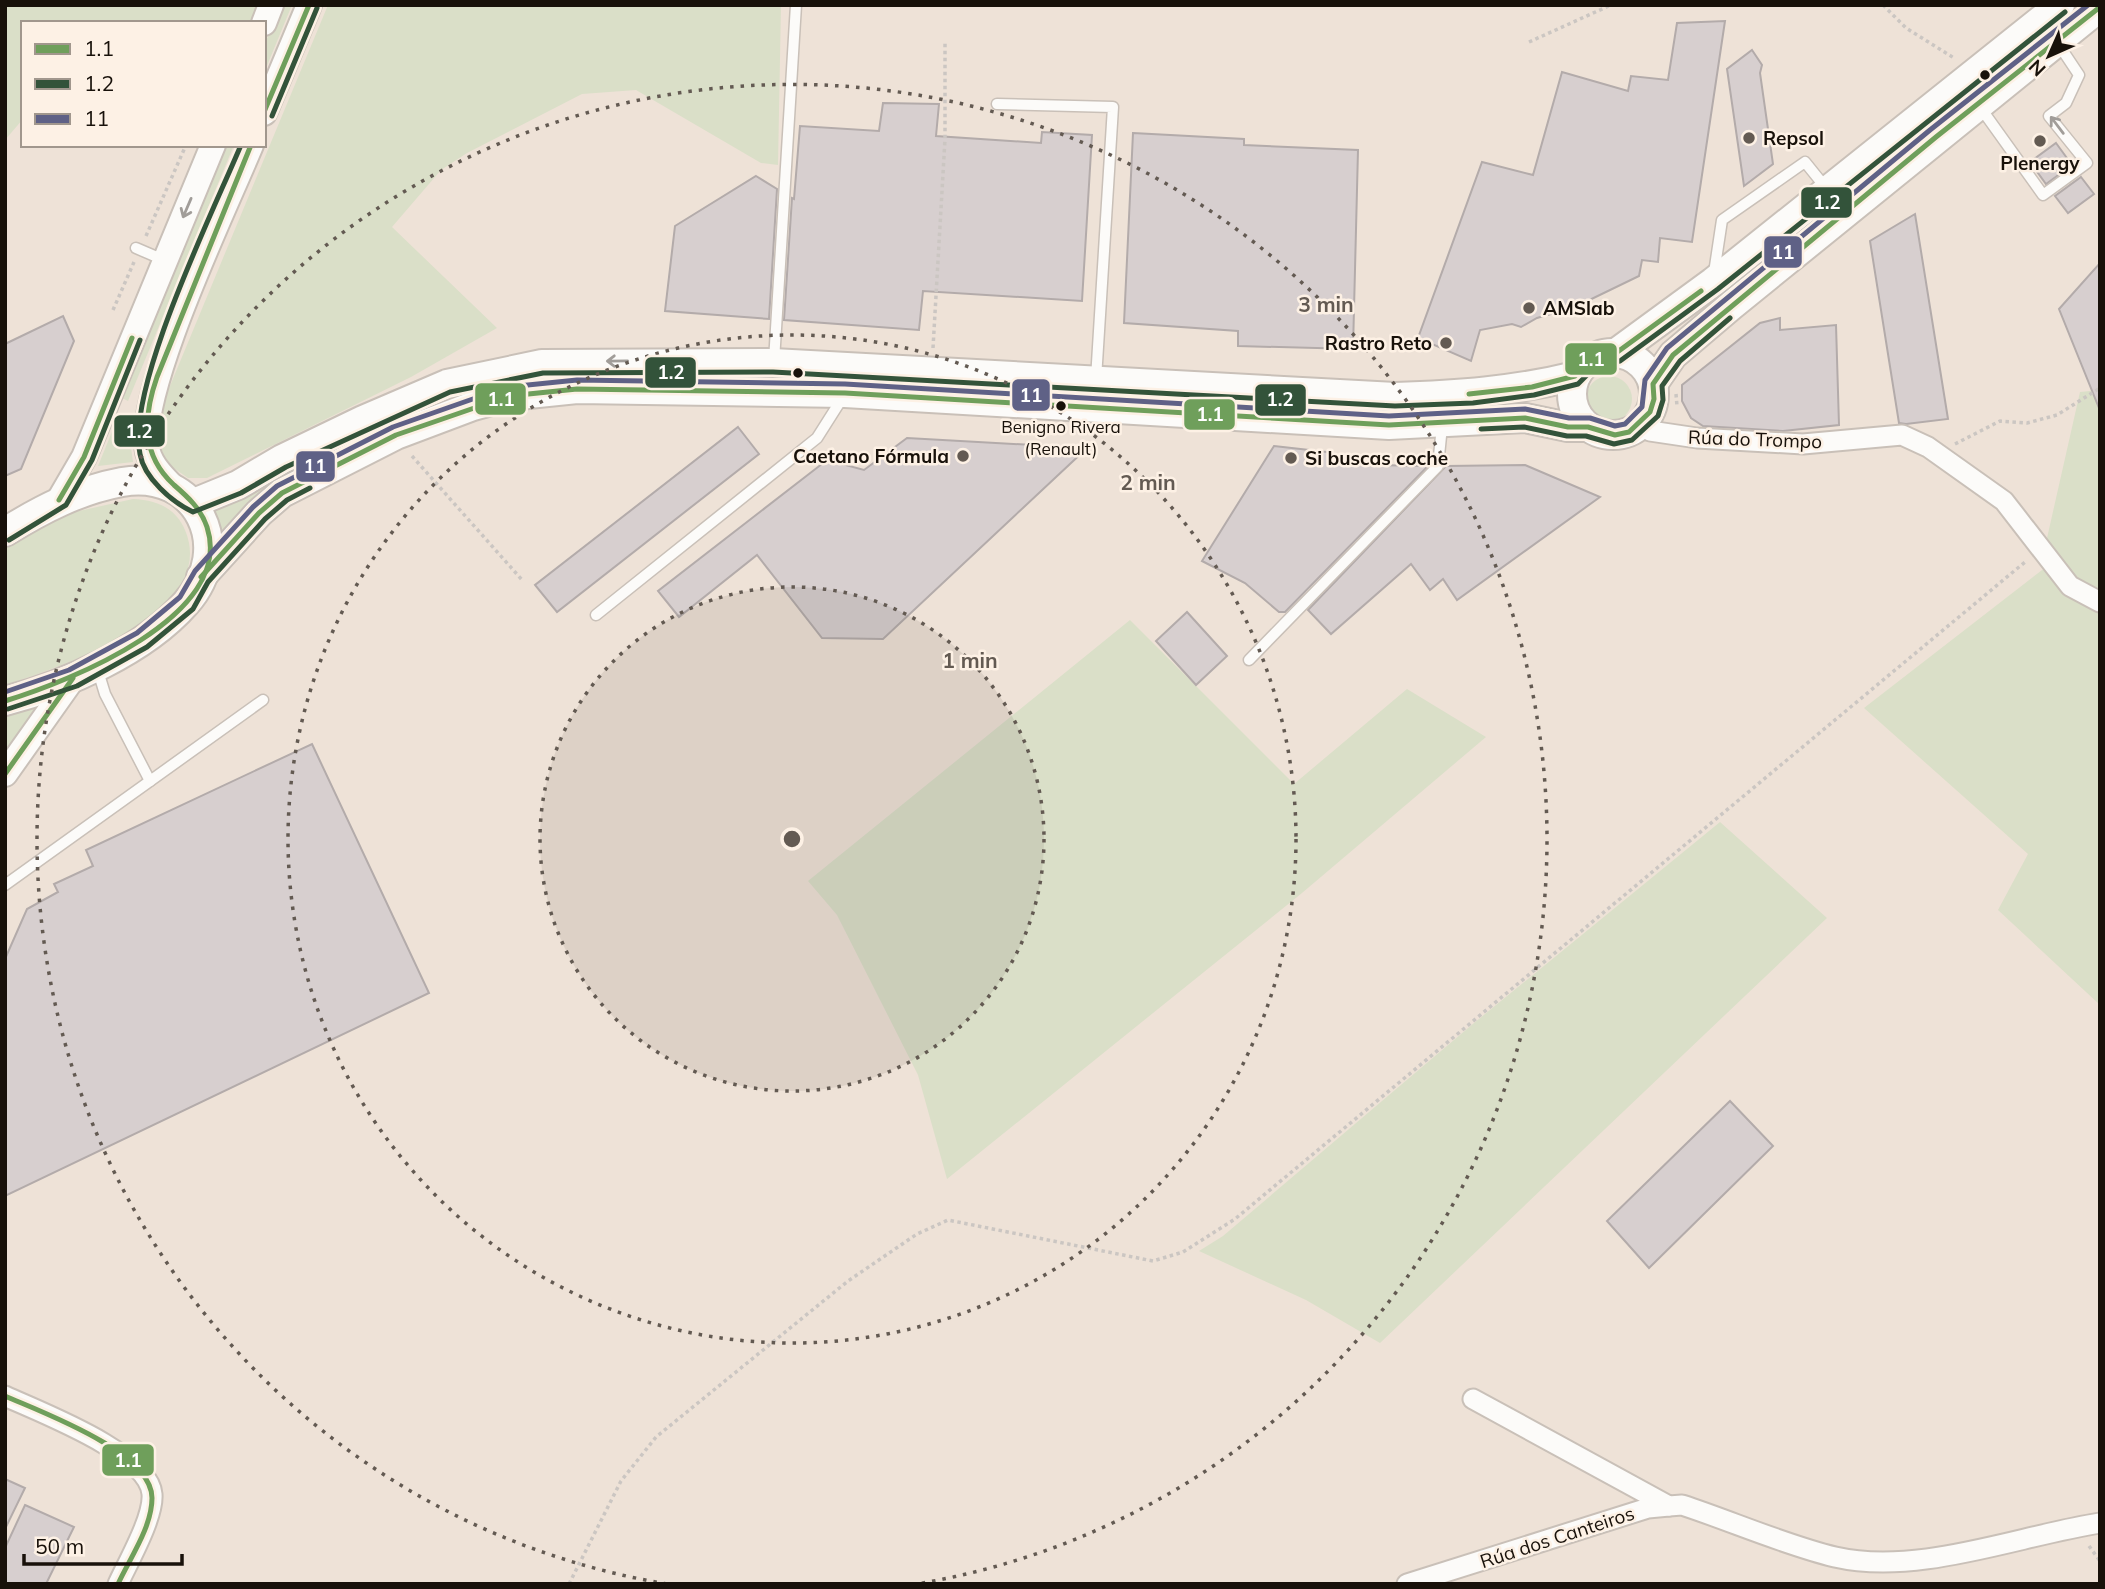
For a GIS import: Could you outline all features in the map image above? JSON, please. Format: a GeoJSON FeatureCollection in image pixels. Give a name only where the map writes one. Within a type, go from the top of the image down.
{"type":"FeatureCollection","features":[{"type":"Feature","properties":{"kind":"main road"},"geometry":{"type":"LineString","coordinates":[[1653,384],[1682,348],[1974,91],[2060,5]]}},
{"type":"Feature","properties":{"kind":"main road"},"geometry":{"type":"LineString","coordinates":[[185,497],[238,485],[282,459],[447,384],[542,364],[774,363],[1395,397],[1473,394],[1532,387],[1575,376],[1592,358],[1616,352],[1713,282],[1829,192],[1974,91],[2056,41],[2100,7]]}},
{"type":"Feature","properties":{"kind":"main road"},"geometry":{"type":"LineString","coordinates":[[201,577],[259,513],[282,493],[396,435],[473,406],[509,396],[577,389],[845,393],[1390,425],[1525,418],[1568,427],[1588,427],[1615,435],[1629,432],[1641,424],[1654,399],[1653,384],[1640,362],[1616,352]]}},
{"type":"Feature","properties":{"kind":"main road"},"geometry":{"type":"LineString","coordinates":[[1575,376],[1572,398],[1580,419],[1588,427]]}},
{"type":"Feature","properties":{"kind":"main road"},"geometry":{"type":"LineString","coordinates":[[5,532],[59,500],[124,482],[152,482],[185,497],[208,529],[210,554],[187,603],[142,640],[85,673],[5,701]]}},
{"type":"Feature","properties":{"kind":"street"},"geometry":{"type":"LineString","coordinates":[[266,108],[309,5]]}},
{"type":"Feature","properties":{"kind":"street"},"geometry":{"type":"LineString","coordinates":[[59,500],[84,457],[212,147]]}},
{"type":"Feature","properties":{"kind":"street"},"geometry":{"type":"LineString","coordinates":[[185,497],[158,470],[148,453],[146,421],[157,377],[250,147]]}},
{"type":"Feature","properties":{"kind":"street","name":"Rúa do Trompo"},"geometry":{"type":"LineString","coordinates":[[1641,424],[1650,432],[1697,438],[1803,444],[1902,435],[1939,456],[2004,501],[2070,586],[2100,602]]}},
{"type":"Feature","properties":{"kind":"street"},"geometry":{"type":"LineString","coordinates":[[5,774],[85,673]]}},
{"type":"Feature","properties":{"kind":"street"},"geometry":{"type":"LineString","coordinates":[[5,1396],[117,1449],[148,1481],[152,1494],[147,1518],[118,1584]]}},
{"type":"Feature","properties":{"kind":"street"},"geometry":{"type":"LineString","coordinates":[[1473,1399],[1669,1506],[1682,1505],[1836,1557],[1898,1561],[1956,1553],[2100,1523]]}},
{"type":"Feature","properties":{"kind":"street","name":"Rúa dos Canteiros"},"geometry":{"type":"LineString","coordinates":[[1407,1584],[1648,1508],[1669,1506]]}},
{"type":"Feature","properties":{"kind":"lane"},"geometry":{"type":"LineString","coordinates":[[774,363],[796,5]]}},
{"type":"Feature","properties":{"kind":"lane"},"geometry":{"type":"LineString","coordinates":[[1974,91],[2043,195],[2087,163],[2049,116],[2066,103],[2079,75],[2056,41]]}},
{"type":"Feature","properties":{"kind":"lane"},"geometry":{"type":"LineString","coordinates":[[997,104],[1113,107],[1096,381]]}},
{"type":"Feature","properties":{"kind":"lane"},"geometry":{"type":"LineString","coordinates":[[1713,282],[1722,220],[1805,163],[1829,192]]}},
{"type":"Feature","properties":{"kind":"lane"},"geometry":{"type":"LineString","coordinates":[[138,249],[165,261]]}},
{"type":"Feature","properties":{"kind":"lane"},"geometry":{"type":"LineString","coordinates":[[596,615],[817,438],[845,393]]}},
{"type":"Feature","properties":{"kind":"lane"},"geometry":{"type":"LineString","coordinates":[[1249,660],[1437,466],[1442,422]]}},
{"type":"Feature","properties":{"kind":"lane"},"geometry":{"type":"LineString","coordinates":[[85,673],[105,694],[150,781]]}},
{"type":"Feature","properties":{"kind":"lane"},"geometry":{"type":"LineString","coordinates":[[5,885],[263,700]]}},
{"type":"Feature","properties":{"kind":"path"},"geometry":{"type":"LineString","coordinates":[[1529,41],[1611,5]]}},
{"type":"Feature","properties":{"kind":"path"},"geometry":{"type":"LineString","coordinates":[[1883,5],[1906,28],[1950,54],[1974,91]]}},
{"type":"Feature","properties":{"kind":"path"},"geometry":{"type":"LineString","coordinates":[[932,372],[944,139],[945,43]]}},
{"type":"Feature","properties":{"kind":"path"},"geometry":{"type":"LineString","coordinates":[[113,310],[185,147]]}},
{"type":"Feature","properties":{"kind":"path"},"geometry":{"type":"LineString","coordinates":[[1939,456],[1946,449],[2000,421],[2027,424],[2057,415],[2100,388]]}},
{"type":"Feature","properties":{"kind":"path"},"geometry":{"type":"LineString","coordinates":[[396,435],[523,581]]}},
{"type":"Feature","properties":{"kind":"path"},"geometry":{"type":"LineString","coordinates":[[569,1584],[621,1481],[656,1437],[848,1280],[917,1234],[947,1220],[1153,1261],[1183,1252],[1235,1219],[2040,549]]}},
{"type":"Feature","properties":{"kind":"green space"},"geometry":{"type":"Polygon","coordinates":[[[5,5],[259,5],[251,21],[21,21],[21,121],[5,140],[5,5]]]}},
{"type":"Feature","properties":{"kind":"green space"},"geometry":{"type":"Polygon","coordinates":[[[281,5],[292,5],[266,68],[266,41],[281,5]]]}},
{"type":"Feature","properties":{"kind":"green space"},"geometry":{"type":"Polygon","coordinates":[[[328,5],[781,5],[778,165],[761,163],[636,90],[582,94],[467,153],[441,170],[392,227],[497,328],[411,377],[207,478],[188,478],[165,462],[155,422],[328,5]]]}},
{"type":"Feature","properties":{"kind":"green space"},"geometry":{"type":"Polygon","coordinates":[[[222,147],[233,147],[128,401],[120,397],[222,147]]]}},
{"type":"Feature","properties":{"kind":"green space"},"geometry":{"type":"Polygon","coordinates":[[[1609,376],[1626,382],[1632,399],[1626,416],[1609,422],[1592,416],[1586,399],[1592,382],[1609,376]]]}},
{"type":"Feature","properties":{"kind":"green space"},"geometry":{"type":"Polygon","coordinates":[[[2100,390],[2100,1005],[1998,910],[2028,854],[1864,708],[2046,567],[2045,547],[2080,392],[2100,390]]]}},
{"type":"Feature","properties":{"kind":"green space"},"geometry":{"type":"Polygon","coordinates":[[[118,417],[129,432],[133,462],[98,466],[118,417]]]}},
{"type":"Feature","properties":{"kind":"green space"},"geometry":{"type":"Polygon","coordinates":[[[272,480],[274,485],[242,510],[219,539],[211,510],[272,480]]]}},
{"type":"Feature","properties":{"kind":"green space"},"geometry":{"type":"Polygon","coordinates":[[[133,499],[164,506],[181,522],[190,560],[180,587],[158,611],[130,632],[62,665],[5,685],[5,547],[70,513],[133,499]]]}},
{"type":"Feature","properties":{"kind":"green space"},"geometry":{"type":"Polygon","coordinates":[[[1130,620],[1294,784],[1407,689],[1486,737],[1302,893],[947,1179],[918,1075],[837,915],[808,881],[1130,620]]]}},
{"type":"Feature","properties":{"kind":"green space"},"geometry":{"type":"Polygon","coordinates":[[[38,707],[5,755],[5,716],[38,707]]]}},
{"type":"Feature","properties":{"kind":"green space"},"geometry":{"type":"Polygon","coordinates":[[[1720,822],[1827,918],[1380,1343],[1306,1300],[1199,1251],[1223,1236],[1474,1023],[1720,822]]]}},
{"type":"Feature","properties":{"kind":"building"},"geometry":{"type":"Polygon","coordinates":[[[1725,21],[1692,242],[1660,238],[1658,262],[1642,260],[1639,276],[1575,307],[1537,318],[1521,327],[1512,324],[1480,330],[1471,361],[1418,338],[1482,162],[1533,175],[1562,72],[1628,91],[1631,76],[1668,80],[1677,23],[1725,21]]]}},
{"type":"Feature","properties":{"kind":"building"},"geometry":{"type":"Polygon","coordinates":[[[1752,50],[1762,65],[1760,73],[1773,164],[1744,186],[1727,69],[1752,50]]]}},
{"type":"Feature","properties":{"kind":"building"},"geometry":{"type":"Polygon","coordinates":[[[883,103],[939,104],[936,136],[1041,143],[1042,132],[1092,135],[1082,301],[923,291],[919,330],[784,320],[800,126],[879,131],[883,103]]]}},
{"type":"Feature","properties":{"kind":"building"},"geometry":{"type":"Polygon","coordinates":[[[1133,133],[1244,139],[1244,145],[1358,150],[1353,349],[1238,346],[1238,331],[1124,323],[1133,133]]]}},
{"type":"Feature","properties":{"kind":"building"},"geometry":{"type":"Polygon","coordinates":[[[2056,143],[2072,165],[2046,184],[2030,162],[2056,143]]]}},
{"type":"Feature","properties":{"kind":"building"},"geometry":{"type":"Polygon","coordinates":[[[756,176],[777,189],[769,319],[665,311],[675,226],[756,176]]]}},
{"type":"Feature","properties":{"kind":"building"},"geometry":{"type":"Polygon","coordinates":[[[2081,177],[2094,194],[2068,213],[2055,196],[2081,177]]]}},
{"type":"Feature","properties":{"kind":"building"},"geometry":{"type":"Polygon","coordinates":[[[1915,214],[1948,419],[1906,424],[1899,423],[1870,241],[1915,214]]]}},
{"type":"Feature","properties":{"kind":"building"},"geometry":{"type":"Polygon","coordinates":[[[2100,263],[2100,408],[2099,408],[2059,309],[2100,263]]]}},
{"type":"Feature","properties":{"kind":"building"},"geometry":{"type":"Polygon","coordinates":[[[63,316],[74,341],[21,469],[5,476],[5,344],[63,316]]]}},
{"type":"Feature","properties":{"kind":"building"},"geometry":{"type":"Polygon","coordinates":[[[1780,318],[1780,330],[1836,325],[1839,425],[1783,431],[1703,426],[1691,418],[1682,401],[1682,385],[1760,323],[1780,318]]]}},
{"type":"Feature","properties":{"kind":"building"},"geometry":{"type":"Polygon","coordinates":[[[738,427],[759,454],[557,612],[535,585],[738,427]]]}},
{"type":"Feature","properties":{"kind":"building"},"geometry":{"type":"Polygon","coordinates":[[[907,438],[1087,448],[883,639],[822,638],[757,555],[679,617],[658,591],[827,460],[864,470],[907,438]]]}},
{"type":"Feature","properties":{"kind":"building"},"geometry":{"type":"Polygon","coordinates":[[[1274,446],[1327,452],[1372,465],[1428,466],[1285,612],[1279,612],[1245,583],[1202,561],[1274,446]]]}},
{"type":"Feature","properties":{"kind":"building"},"geometry":{"type":"Polygon","coordinates":[[[1525,465],[1600,497],[1457,600],[1443,579],[1430,590],[1411,564],[1331,634],[1308,610],[1446,466],[1525,465]]]}},
{"type":"Feature","properties":{"kind":"building"},"geometry":{"type":"Polygon","coordinates":[[[1187,612],[1227,656],[1196,685],[1156,641],[1187,612]]]}},
{"type":"Feature","properties":{"kind":"building"},"geometry":{"type":"Polygon","coordinates":[[[312,744],[429,993],[5,1196],[5,959],[27,909],[58,892],[54,884],[93,866],[86,850],[312,744]]]}},
{"type":"Feature","properties":{"kind":"building"},"geometry":{"type":"Polygon","coordinates":[[[1730,1101],[1773,1146],[1649,1268],[1607,1221],[1730,1101]]]}},
{"type":"Feature","properties":{"kind":"building"},"geometry":{"type":"Polygon","coordinates":[[[5,1479],[25,1488],[5,1529],[5,1479]]]}},
{"type":"Feature","properties":{"kind":"building"},"geometry":{"type":"Polygon","coordinates":[[[25,1505],[74,1527],[46,1584],[5,1584],[5,1548],[25,1505]]]}},
{"type":"Feature","properties":{"kind":"transit line","name":"1.1"},"geometry":{"type":"LineString","coordinates":[[266,107],[309,5]]}},
{"type":"Feature","properties":{"kind":"transit line","name":"11"},"geometry":{"type":"LineString","coordinates":[[5,692],[69,670],[137,633],[180,597],[195,571],[253,507],[277,486],[393,427],[507,387],[577,380],[845,384],[1389,416],[1525,409],[1569,418],[1590,418],[1615,426],[1625,424],[1642,407],[1645,380],[1667,348],[1930,130],[2088,5]]}},
{"type":"Feature","properties":{"kind":"transit line","name":"1.1"},"geometry":{"type":"LineString","coordinates":[[201,577],[259,513],[282,493],[396,435],[509,396],[577,389],[845,393],[1389,425],[1525,418],[1568,427],[1588,427],[1615,435],[1629,432],[1650,412],[1654,399],[1653,384],[1673,355],[1936,137],[2100,7]]}},
{"type":"Feature","properties":{"kind":"transit line","name":"1.2"},"geometry":{"type":"LineString","coordinates":[[272,116],[317,8]]}},
{"type":"Feature","properties":{"kind":"transit line","name":"1.2"},"geometry":{"type":"LineString","coordinates":[[240,147],[193,255],[158,345],[139,425],[140,454],[147,472],[168,496],[193,512],[241,493],[286,467],[450,392],[543,373],[773,372],[1395,406],[1473,403],[1534,395],[1578,384],[1596,366],[1620,361],[1718,289],[2065,12]]}},
{"type":"Feature","properties":{"kind":"transit line","name":"1.1"},"geometry":{"type":"LineString","coordinates":[[5,701],[33,692],[104,661],[140,640],[172,616],[197,589],[209,559],[207,527],[198,509],[155,461],[148,435],[149,407],[157,377],[250,147]]}},
{"type":"Feature","properties":{"kind":"transit line","name":"1.1"},"geometry":{"type":"LineString","coordinates":[[1469,394],[1532,387],[1575,376],[1592,358],[1616,353],[1701,291]]}},
{"type":"Feature","properties":{"kind":"transit line","name":"1.2"},"geometry":{"type":"LineString","coordinates":[[1481,429],[1524,427],[1567,436],[1586,436],[1614,444],[1632,440],[1658,416],[1663,400],[1662,386],[1680,361],[1730,318]]}},
{"type":"Feature","properties":{"kind":"transit line","name":"1.1"},"geometry":{"type":"LineString","coordinates":[[59,500],[84,457],[132,338]]}},
{"type":"Feature","properties":{"kind":"transit line","name":"1.2"},"geometry":{"type":"LineString","coordinates":[[9,540],[66,505],[92,460],[140,340]]}},
{"type":"Feature","properties":{"kind":"transit line","name":"1.2"},"geometry":{"type":"LineString","coordinates":[[8,709],[77,686],[147,647],[193,609],[208,582],[265,519],[287,500],[310,488]]}},
{"type":"Feature","properties":{"kind":"transit line","name":"1.1"},"geometry":{"type":"LineString","coordinates":[[5,774],[73,678]]}},
{"type":"Feature","properties":{"kind":"transit line","name":"1.1"},"geometry":{"type":"LineString","coordinates":[[5,1396],[92,1436],[134,1465],[147,1481],[152,1498],[148,1520],[118,1584]]}},
{"type":"Feature","properties":{"kind":"place","name":"Repsol"},"geometry":{"type":"Point","coordinates":[1749,138]}},
{"type":"Feature","properties":{"kind":"place","name":"Plenergy"},"geometry":{"type":"Point","coordinates":[2040,141]}},
{"type":"Feature","properties":{"kind":"place","name":"AMSlab"},"geometry":{"type":"Point","coordinates":[1529,308]}},
{"type":"Feature","properties":{"kind":"place","name":"Rastro Reto"},"geometry":{"type":"Point","coordinates":[1446,343]}},
{"type":"Feature","properties":{"kind":"place","name":"Benigno Rivera (Renault)"},"geometry":{"type":"Point","coordinates":[1061,406]}},
{"type":"Feature","properties":{"kind":"place","name":"Caetano Fórmula"},"geometry":{"type":"Point","coordinates":[963,456]}},
{"type":"Feature","properties":{"kind":"place","name":"Si buscas coche"},"geometry":{"type":"Point","coordinates":[1291,458]}}]}
